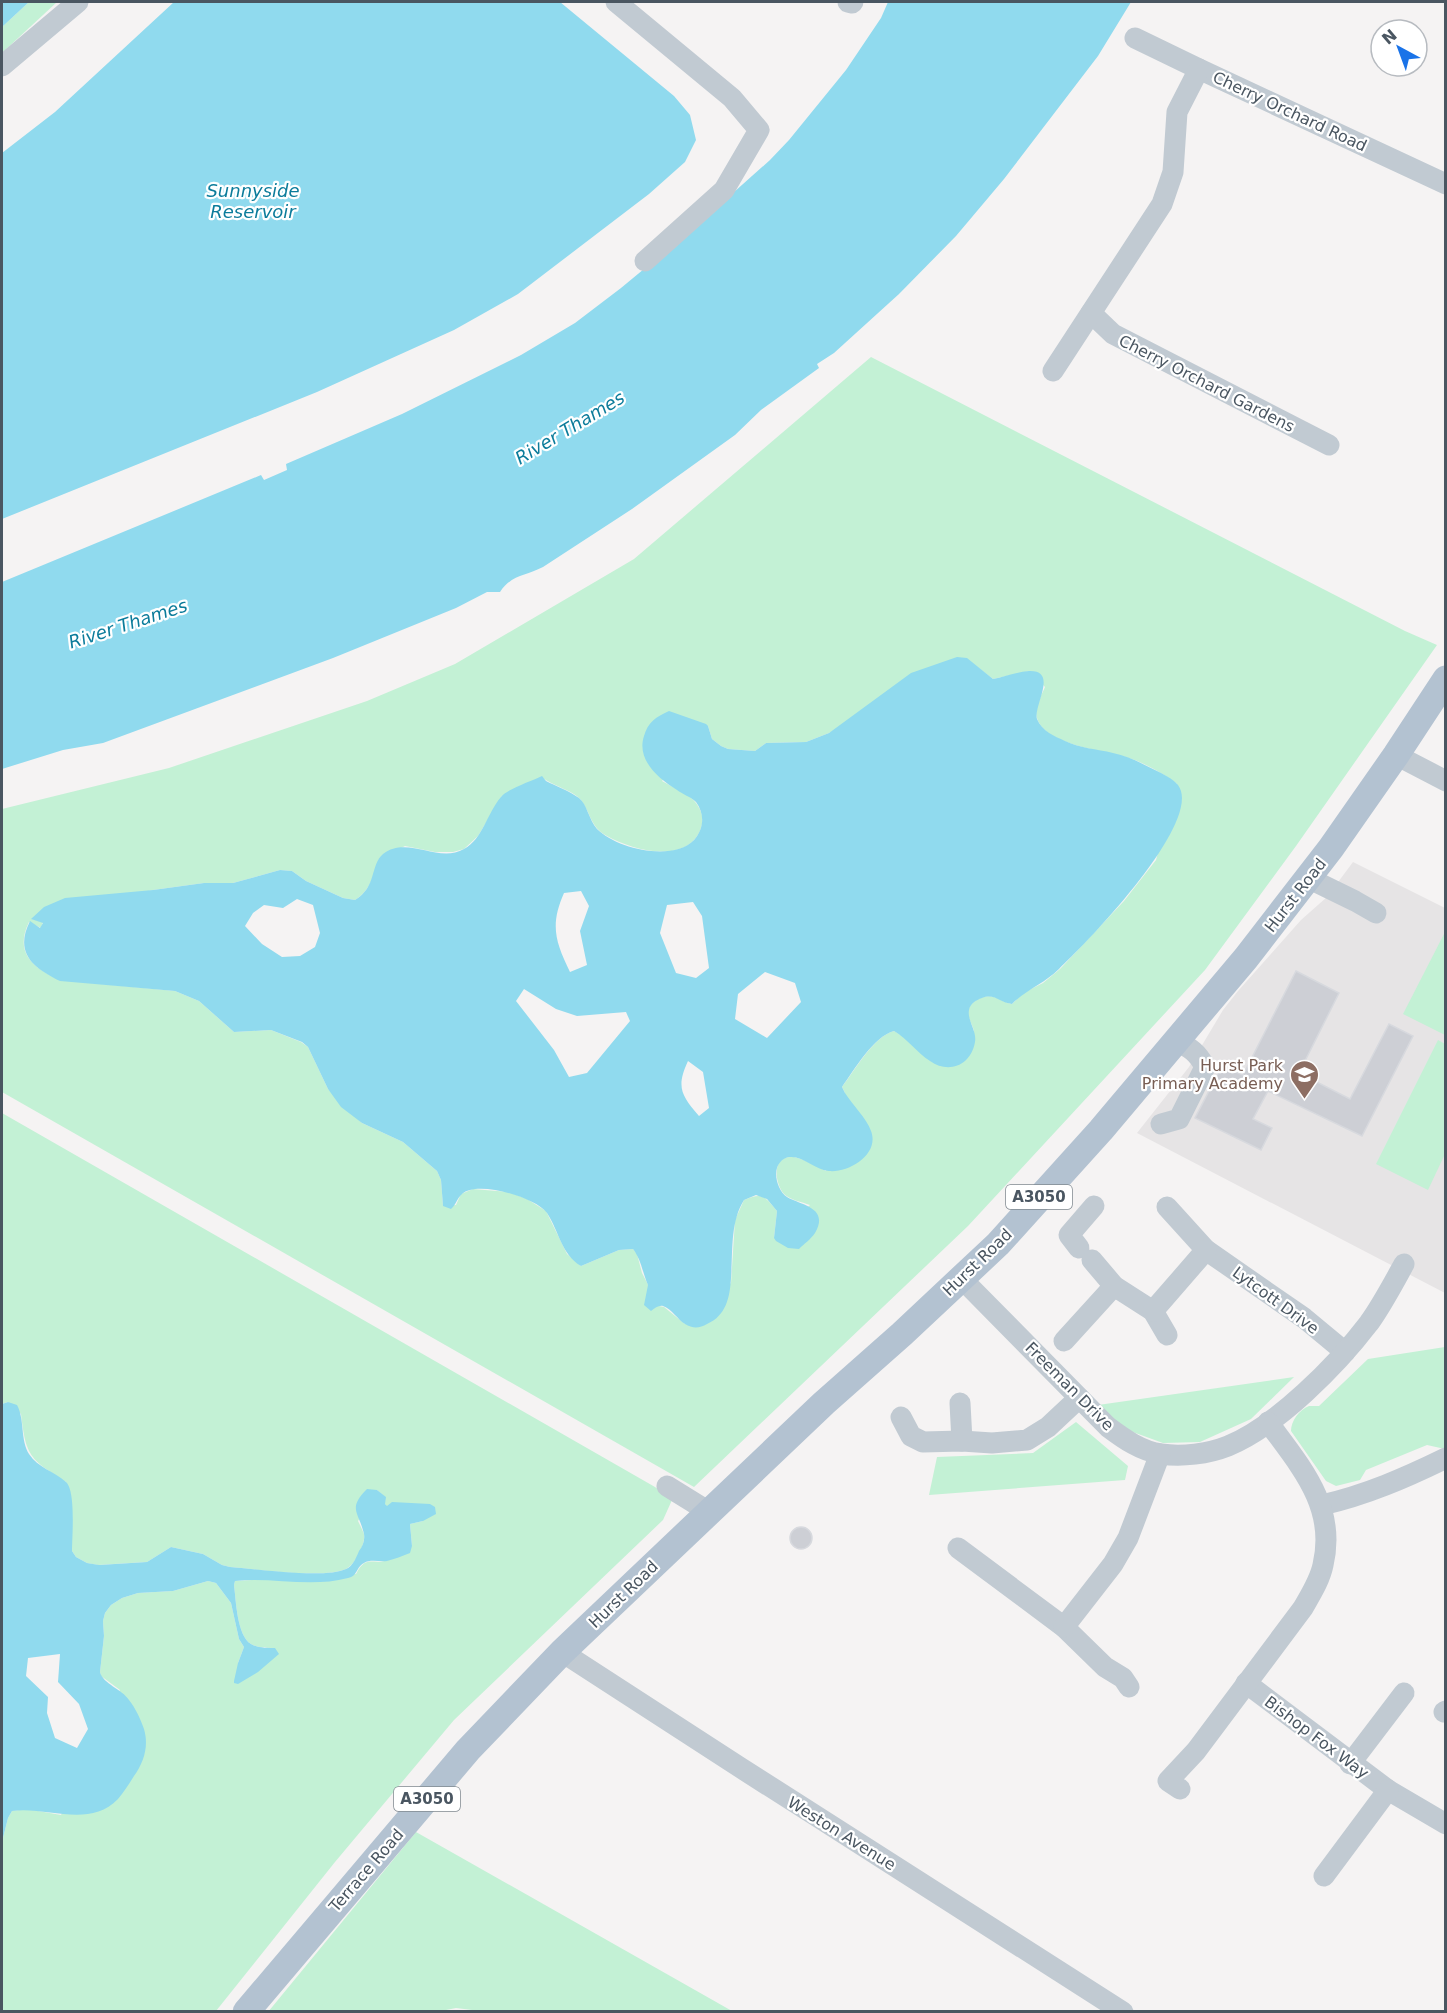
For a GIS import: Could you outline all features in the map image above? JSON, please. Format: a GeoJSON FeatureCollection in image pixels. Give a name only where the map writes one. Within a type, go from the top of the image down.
{"type":"FeatureCollection","features":[{"type":"Feature","properties":{"kind":"main road","name":"Hurst Road"},"geometry":{"type":"LineString","coordinates":[[562,1652],[824,1403],[998,1244],[1101,1130],[1246,958],[1308,878],[1396,755],[1446,679]]}},
{"type":"Feature","properties":{"kind":"main road","name":"Terrace Road"},"geometry":{"type":"LineString","coordinates":[[246,2012],[468,1750],[562,1652]]}},
{"type":"Feature","properties":{"kind":"street"},"geometry":{"type":"LineString","coordinates":[[2,66],[78,2]]}},
{"type":"Feature","properties":{"kind":"street"},"geometry":{"type":"LineString","coordinates":[[616,2],[732,98],[759,130],[724,190],[645,261]]}},
{"type":"Feature","properties":{"kind":"street"},"geometry":{"type":"LineString","coordinates":[[848,2],[853,2]]}},
{"type":"Feature","properties":{"kind":"street","name":"Cherry Orchard Road"},"geometry":{"type":"LineString","coordinates":[[1135,38],[1446,184]]}},
{"type":"Feature","properties":{"kind":"street"},"geometry":{"type":"LineString","coordinates":[[1053,371],[1162,204],[1173,172],[1177,111],[1199,69]]}},
{"type":"Feature","properties":{"kind":"street","name":"Cherry Orchard Gardens"},"geometry":{"type":"LineString","coordinates":[[1091,313],[1113,334],[1329,445]]}},
{"type":"Feature","properties":{"kind":"street"},"geometry":{"type":"LineString","coordinates":[[1396,755],[1446,781]]}},
{"type":"Feature","properties":{"kind":"street"},"geometry":{"type":"LineString","coordinates":[[1308,878],[1376,913]]}},
{"type":"Feature","properties":{"kind":"street"},"geometry":{"type":"LineString","coordinates":[[1175,1041],[1190,1047],[1205,1067],[1178,1124]]}},
{"type":"Feature","properties":{"kind":"street"},"geometry":{"type":"LineString","coordinates":[[1094,1206],[1070,1235],[1113,1286],[1153,1311],[1167,1335]]}},
{"type":"Feature","properties":{"kind":"street","name":"Lytcott Drive"},"geometry":{"type":"LineString","coordinates":[[1167,1207],[1206,1250],[1304,1318],[1345,1352]]}},
{"type":"Feature","properties":{"kind":"street"},"geometry":{"type":"LineString","coordinates":[[1153,1311],[1206,1250]]}},
{"type":"Feature","properties":{"kind":"street","name":"Freeman Drive"},"geometry":{"type":"LineString","coordinates":[[961,1278],[1108,1427],[1125,1440],[1160,1454],[1183,1455],[1208,1452],[1229,1446],[1268,1422],[1296,1400],[1345,1352],[1369,1322],[1404,1264]]}},
{"type":"Feature","properties":{"kind":"street"},"geometry":{"type":"LineString","coordinates":[[1064,1341],[1113,1286]]}},
{"type":"Feature","properties":{"kind":"street"},"geometry":{"type":"LineString","coordinates":[[901,1417],[911,1436],[923,1442],[992,1443],[1027,1440],[1048,1428],[1079,1398]]}},
{"type":"Feature","properties":{"kind":"street"},"geometry":{"type":"LineString","coordinates":[[960,1403],[962,1441]]}},
{"type":"Feature","properties":{"kind":"street"},"geometry":{"type":"LineString","coordinates":[[1180,1789],[1168,1781],[1196,1751],[1303,1608],[1323,1566],[1326,1528],[1322,1505],[1305,1474],[1268,1422]]}},
{"type":"Feature","properties":{"kind":"street"},"geometry":{"type":"LineString","coordinates":[[1064,1627],[1113,1564],[1128,1538],[1160,1454]]}},
{"type":"Feature","properties":{"kind":"street"},"geometry":{"type":"LineString","coordinates":[[1322,1505],[1397,1482],[1446,1458]]}},
{"type":"Feature","properties":{"kind":"street"},"geometry":{"type":"LineString","coordinates":[[667,1486],[709,1512]]}},
{"type":"Feature","properties":{"kind":"street"},"geometry":{"type":"LineString","coordinates":[[958,1548],[1064,1627],[1105,1667],[1123,1678],[1129,1687]]}},
{"type":"Feature","properties":{"kind":"street","name":"Weston Avenue"},"geometry":{"type":"LineString","coordinates":[[562,1652],[1123,2012]]}},
{"type":"Feature","properties":{"kind":"street","name":"Bishop Fox Way"},"geometry":{"type":"LineString","coordinates":[[1246,1683],[1388,1791],[1446,1824]]}},
{"type":"Feature","properties":{"kind":"street"},"geometry":{"type":"LineString","coordinates":[[1350,1764],[1404,1693]]}},
{"type":"Feature","properties":{"kind":"street"},"geometry":{"type":"LineString","coordinates":[[1324,1876],[1388,1791]]}},
{"type":"Feature","properties":{"kind":"shaded area","name":"Hurst Park Primary Academy"},"geometry":{"type":"Polygon","coordinates":[[[1353,862],[1445,908],[1445,1293],[1137,1133],[1189,1067],[1223,1010],[1238,991],[1301,920],[1327,897],[1353,862]]]}},
{"type":"Feature","properties":{"kind":"green space"},"geometry":{"type":"Polygon","coordinates":[[[29,2],[57,2],[2,53],[2,27],[29,2]]]}},
{"type":"Feature","properties":{"kind":"green space"},"geometry":{"type":"Polygon","coordinates":[[[871,357],[1405,631],[1437,645],[1296,846],[1205,970],[968,1226],[694,1487],[2,1092],[2,809],[169,768],[367,701],[455,664],[634,559],[871,357]],[[967,659],[829,733],[806,742],[766,743],[755,751],[728,749],[721,746],[712,739],[708,726],[662,781],[690,797],[702,814],[699,833],[691,843],[681,849],[656,851],[643,849],[607,836],[591,820],[581,800],[542,777],[502,796],[478,836],[464,849],[453,852],[435,852],[405,846],[379,859],[368,887],[355,900],[343,898],[306,881],[292,871],[280,870],[233,883],[204,883],[153,890],[32,919],[43,922],[41,928],[29,922],[25,933],[25,951],[34,965],[60,980],[175,991],[199,1001],[234,1032],[271,1030],[301,1042],[308,1047],[328,1089],[362,1123],[403,1142],[437,1171],[441,1180],[443,1206],[456,1205],[461,1194],[473,1189],[509,1192],[527,1199],[546,1211],[567,1254],[581,1266],[619,1250],[633,1249],[659,1306],[664,1307],[685,1324],[731,1283],[735,1220],[744,1200],[755,1196],[763,1197],[777,1211],[774,1238],[810,1205],[787,1196],[781,1190],[777,1178],[780,1161],[794,1157],[826,1171],[845,1093],[842,1087],[879,1039],[894,1031],[901,1035],[974,1031],[968,1013],[974,1002],[990,996],[1012,1004],[1023,993],[1043,983],[1060,969],[1124,901],[1156,860],[1177,784],[1156,770],[1132,759],[1079,746],[1052,735],[1043,728],[1036,714],[1038,702],[1045,687],[1030,671],[993,679],[967,659]]]}},
{"type":"Feature","properties":{"kind":"green space"},"geometry":{"type":"Polygon","coordinates":[[[1445,932],[1445,1035],[1403,1014],[1445,932]]]}},
{"type":"Feature","properties":{"kind":"green space"},"geometry":{"type":"Polygon","coordinates":[[[1438,1040],[1445,1044],[1445,1154],[1428,1190],[1376,1164],[1438,1040]]]}},
{"type":"Feature","properties":{"kind":"green space"},"geometry":{"type":"Polygon","coordinates":[[[2,1113],[655,1487],[672,1500],[663,1520],[454,1720],[335,1862],[216,2011],[2,2011],[2,1842],[8,1818],[12,1811],[27,1809],[61,1815],[120,1690],[101,1676],[100,1672],[104,1636],[103,1621],[111,1605],[122,1598],[138,1593],[173,1591],[208,1581],[216,1583],[231,1603],[239,1639],[244,1647],[238,1663],[275,1648],[263,1648],[246,1640],[238,1617],[235,1581],[356,1574],[367,1562],[390,1559],[412,1546],[410,1524],[423,1521],[387,1507],[385,1497],[377,1490],[358,1521],[364,1534],[359,1554],[349,1567],[336,1572],[307,1573],[230,1567],[203,1554],[171,1547],[147,1562],[98,1565],[87,1563],[76,1557],[72,1551],[72,1505],[66,1482],[44,1468],[32,1456],[25,1440],[21,1414],[8,1402],[2,1404],[2,1113]]]}},
{"type":"Feature","properties":{"kind":"green space"},"geometry":{"type":"Polygon","coordinates":[[[1445,1347],[1445,1449],[1427,1445],[1366,1470],[1360,1480],[1336,1486],[1326,1481],[1291,1431],[1292,1423],[1299,1413],[1309,1406],[1319,1406],[1368,1359],[1445,1347]]]}},
{"type":"Feature","properties":{"kind":"green space"},"geometry":{"type":"Polygon","coordinates":[[[1294,1377],[1251,1419],[1200,1442],[1163,1443],[1119,1427],[1098,1405],[1294,1377]]]}},
{"type":"Feature","properties":{"kind":"green space"},"geometry":{"type":"Polygon","coordinates":[[[1076,1422],[1128,1466],[1125,1480],[929,1495],[937,1457],[1033,1453],[1076,1422]]]}},
{"type":"Feature","properties":{"kind":"green space"},"geometry":{"type":"Polygon","coordinates":[[[416,1832],[732,2011],[488,2012],[456,2008],[436,2012],[268,2012],[416,1832]]]}},
{"type":"Feature","properties":{"kind":"water"},"geometry":{"type":"Polygon","coordinates":[[[2,2],[29,2],[2,27],[2,2]]]}},
{"type":"Feature","properties":{"kind":"water","name":"Sunnyside Reservoir"},"geometry":{"type":"Polygon","coordinates":[[[174,2],[560,2],[674,96],[690,115],[696,140],[685,162],[649,194],[518,294],[454,330],[317,392],[2,519],[2,153],[55,112],[174,2]]]}},
{"type":"Feature","properties":{"kind":"water","name":"River Thames"},"geometry":{"type":"Polygon","coordinates":[[[888,2],[1131,2],[1098,56],[1004,179],[956,236],[899,294],[834,353],[817,364],[819,368],[761,410],[735,435],[632,509],[543,567],[509,582],[500,592],[487,592],[456,608],[333,658],[103,743],[63,750],[2,769],[2,582],[261,475],[264,480],[287,470],[286,464],[402,414],[521,355],[575,323],[696,226],[770,160],[846,70],[881,18],[888,2]]]}},
{"type":"Feature","properties":{"kind":"water"},"geometry":{"type":"Polygon","coordinates":[[[957,657],[967,658],[993,679],[1029,671],[1038,672],[1044,682],[1037,713],[1037,719],[1042,727],[1070,743],[1124,756],[1173,780],[1178,785],[1182,802],[1175,825],[1139,881],[1093,935],[1054,974],[1012,1004],[994,997],[987,997],[972,1004],[969,1018],[975,1034],[975,1042],[973,1050],[964,1062],[951,1067],[937,1065],[925,1058],[894,1031],[879,1039],[872,1046],[842,1087],[871,1131],[873,1139],[867,1154],[853,1165],[837,1171],[824,1170],[795,1157],[786,1158],[780,1162],[776,1172],[780,1188],[787,1197],[816,1212],[819,1224],[815,1233],[799,1249],[788,1248],[774,1238],[777,1211],[767,1199],[756,1195],[744,1200],[734,1227],[730,1285],[726,1305],[719,1316],[702,1326],[688,1326],[663,1306],[658,1306],[651,1311],[644,1305],[648,1285],[633,1249],[619,1250],[581,1266],[574,1261],[565,1249],[547,1213],[531,1201],[506,1192],[480,1189],[469,1190],[462,1194],[451,1209],[443,1206],[441,1180],[437,1171],[403,1142],[362,1123],[341,1107],[328,1089],[308,1047],[302,1042],[271,1030],[234,1032],[199,1001],[175,991],[60,981],[34,965],[25,951],[24,942],[30,921],[40,928],[43,923],[31,919],[44,907],[65,898],[204,883],[233,883],[280,870],[292,871],[306,881],[343,898],[355,900],[367,889],[376,864],[383,854],[403,847],[444,853],[454,853],[464,849],[476,839],[496,803],[504,794],[542,776],[546,781],[579,798],[597,829],[618,842],[645,850],[673,850],[685,847],[700,831],[701,811],[696,802],[663,780],[646,761],[642,745],[644,736],[656,718],[669,711],[706,724],[712,739],[728,749],[755,751],[766,743],[806,742],[829,733],[911,673],[957,657]],[[581,891],[564,893],[556,933],[570,972],[587,965],[580,931],[589,906],[581,891]],[[297,899],[283,908],[264,905],[253,913],[245,926],[262,944],[282,957],[300,956],[315,947],[320,933],[313,905],[297,899]],[[693,902],[667,905],[660,933],[676,973],[696,978],[709,968],[702,916],[693,902]],[[765,972],[738,994],[735,1019],[767,1038],[801,1002],[795,983],[765,972]],[[524,989],[516,1001],[554,1050],[569,1077],[587,1073],[630,1021],[626,1012],[577,1016],[556,1009],[524,989]],[[688,1061],[682,1078],[684,1096],[699,1116],[709,1108],[703,1072],[688,1061]]]}},
{"type":"Feature","properties":{"kind":"water"},"geometry":{"type":"Polygon","coordinates":[[[8,1402],[17,1405],[24,1442],[29,1454],[37,1463],[66,1482],[69,1487],[73,1525],[72,1551],[76,1557],[87,1563],[99,1565],[147,1562],[171,1547],[203,1554],[230,1567],[307,1573],[336,1572],[351,1566],[363,1545],[364,1534],[356,1506],[357,1501],[367,1489],[377,1490],[386,1497],[387,1506],[392,1502],[430,1504],[435,1507],[436,1514],[423,1521],[410,1524],[412,1546],[410,1553],[387,1561],[366,1562],[351,1577],[320,1582],[235,1581],[238,1617],[246,1640],[263,1648],[275,1648],[279,1654],[258,1672],[238,1684],[234,1681],[244,1647],[239,1639],[231,1603],[216,1583],[208,1581],[173,1591],[138,1593],[122,1598],[111,1605],[103,1621],[104,1636],[100,1672],[105,1680],[126,1696],[141,1722],[146,1742],[145,1754],[140,1765],[118,1799],[107,1808],[94,1813],[81,1815],[12,1811],[2,1842],[2,1404],[8,1402]],[[60,1654],[28,1658],[26,1676],[48,1697],[47,1713],[55,1738],[77,1748],[88,1729],[79,1704],[58,1682],[60,1654]]]}},
{"type":"Feature","properties":{"kind":"building"},"geometry":{"type":"Polygon","coordinates":[[[1296,971],[1339,993],[1299,1073],[1350,1099],[1389,1024],[1413,1036],[1362,1136],[1268,1091],[1253,1119],[1272,1128],[1261,1150],[1195,1118],[1222,1066],[1243,1075],[1296,971]]]}},
{"type":"Feature","properties":{"kind":"building"},"geometry":{"type":"Polygon","coordinates":[[[801,1527],[809,1530],[812,1538],[809,1546],[801,1549],[793,1546],[790,1538],[793,1530],[801,1527]]]}},
{"type":"Feature","properties":{"kind":"place","name":"Hurst Park Primary Academy"},"geometry":{"type":"Point","coordinates":[1304,1100]}}]}
